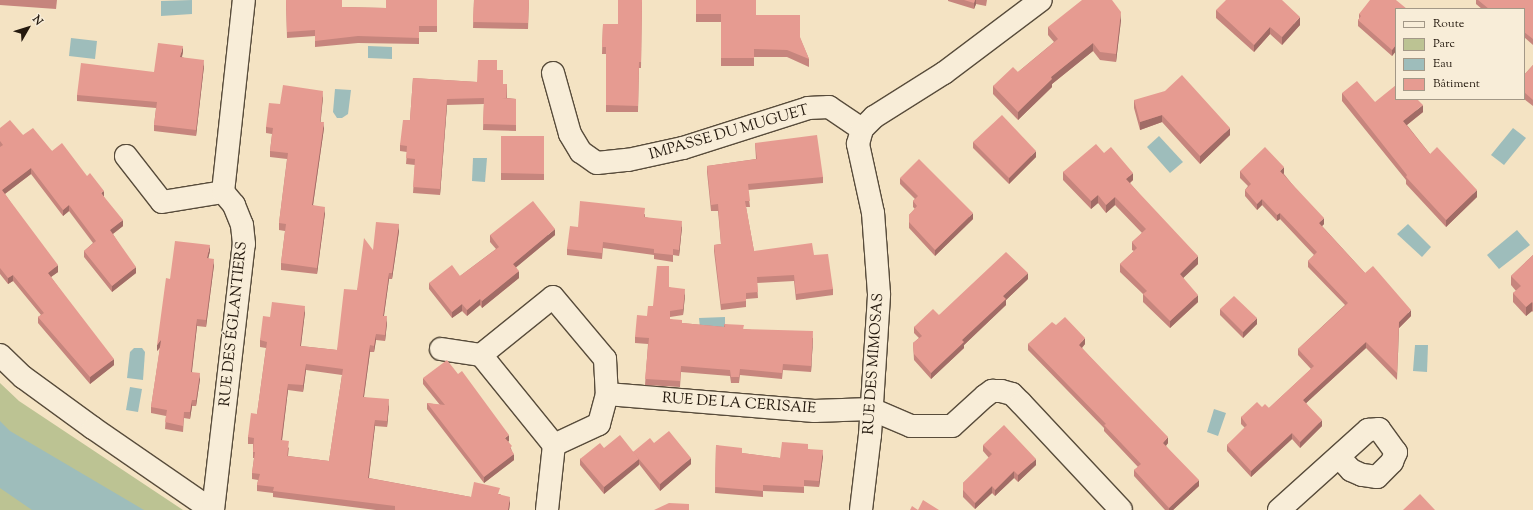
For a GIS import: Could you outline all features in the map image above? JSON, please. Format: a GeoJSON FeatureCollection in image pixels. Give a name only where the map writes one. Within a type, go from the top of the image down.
{"type":"FeatureCollection","features":[{"type":"Feature","properties":{"kind":"street"},"geometry":{"type":"LineString","coordinates":[[126,156],[162,202],[223,192],[244,0]]}},
{"type":"Feature","properties":{"kind":"street"},"geometry":{"type":"LineString","coordinates":[[862,129],[874,118],[944,73],[1041,0]]}},
{"type":"Feature","properties":{"kind":"street","name":"IMPASSE DU MUGUET"},"geometry":{"type":"LineString","coordinates":[[553,73],[570,134],[582,152],[597,163],[628,160],[683,148],[808,108],[828,107],[862,129]]}},
{"type":"Feature","properties":{"kind":"street","name":"RUE DES MIMOSAS"},"geometry":{"type":"LineString","coordinates":[[861,510],[879,334],[880,294],[873,213],[858,144],[862,129]]}},
{"type":"Feature","properties":{"kind":"street","name":"RUE DES ÉGLANTIERS"},"geometry":{"type":"LineString","coordinates":[[0,355],[23,377],[93,428],[213,510],[244,244],[242,225],[234,205],[223,192]]}},
{"type":"Feature","properties":{"kind":"street"},"geometry":{"type":"LineString","coordinates":[[481,355],[553,297],[606,359],[607,394],[599,424],[554,445]]}},
{"type":"Feature","properties":{"kind":"street"},"geometry":{"type":"LineString","coordinates":[[441,350],[481,355],[554,445],[548,510]]}},
{"type":"Feature","properties":{"kind":"street"},"geometry":{"type":"LineString","coordinates":[[871,409],[911,426],[952,426],[992,391],[1012,394],[1121,510]]}},
{"type":"Feature","properties":{"kind":"street","name":"RUE DE LA CERISAIE"},"geometry":{"type":"LineString","coordinates":[[607,394],[814,411],[871,409]]}},
{"type":"Feature","properties":{"kind":"street"},"geometry":{"type":"LineString","coordinates":[[1280,510],[1339,457]]}},
{"type":"Feature","properties":{"kind":"green space"},"geometry":{"type":"Polygon","coordinates":[[[0,383],[19,401],[183,510],[0,510],[0,383]]]}},
{"type":"Feature","properties":{"kind":"water"},"geometry":{"type":"Polygon","coordinates":[[[192,0],[192,14],[161,16],[161,1],[192,0]]]}},
{"type":"Feature","properties":{"kind":"water"},"geometry":{"type":"Polygon","coordinates":[[[71,38],[97,41],[95,59],[69,56],[71,38]]]}},
{"type":"Feature","properties":{"kind":"water"},"geometry":{"type":"Polygon","coordinates":[[[368,46],[392,47],[392,59],[368,58],[368,46]]]}},
{"type":"Feature","properties":{"kind":"water"},"geometry":{"type":"Polygon","coordinates":[[[335,89],[351,90],[348,114],[342,118],[337,118],[333,112],[335,89]]]}},
{"type":"Feature","properties":{"kind":"water"},"geometry":{"type":"Polygon","coordinates":[[[1513,128],[1526,138],[1504,165],[1491,155],[1513,128]]]}},
{"type":"Feature","properties":{"kind":"water"},"geometry":{"type":"Polygon","coordinates":[[[1159,136],[1183,162],[1170,173],[1147,147],[1159,136]]]}},
{"type":"Feature","properties":{"kind":"water"},"geometry":{"type":"Polygon","coordinates":[[[473,158],[487,158],[485,182],[472,181],[473,158]]]}},
{"type":"Feature","properties":{"kind":"water"},"geometry":{"type":"Polygon","coordinates":[[[1408,224],[1431,247],[1422,257],[1397,234],[1408,224]]]}},
{"type":"Feature","properties":{"kind":"water"},"geometry":{"type":"Polygon","coordinates":[[[1517,230],[1530,245],[1499,269],[1487,255],[1517,230]]]}},
{"type":"Feature","properties":{"kind":"water"},"geometry":{"type":"Polygon","coordinates":[[[725,317],[725,328],[700,328],[699,318],[725,317]]]}},
{"type":"Feature","properties":{"kind":"water"},"geometry":{"type":"Polygon","coordinates":[[[1415,345],[1428,345],[1427,372],[1413,371],[1415,345]]]}},
{"type":"Feature","properties":{"kind":"water"},"geometry":{"type":"Polygon","coordinates":[[[134,348],[142,348],[145,352],[143,380],[127,378],[130,352],[134,348]]]}},
{"type":"Feature","properties":{"kind":"water"},"geometry":{"type":"Polygon","coordinates":[[[130,387],[142,389],[138,412],[126,410],[130,387]]]}},
{"type":"Feature","properties":{"kind":"water"},"geometry":{"type":"Polygon","coordinates":[[[1214,409],[1226,413],[1218,436],[1207,432],[1214,409]]]}},
{"type":"Feature","properties":{"kind":"water"},"geometry":{"type":"Polygon","coordinates":[[[0,421],[10,431],[144,510],[32,510],[0,488],[0,421]]]}},
{"type":"Feature","properties":{"kind":"building"},"geometry":{"type":"Polygon","coordinates":[[[286,0],[342,0],[342,7],[386,8],[386,0],[437,0],[437,26],[419,26],[419,38],[358,36],[315,41],[315,30],[287,32],[286,0]]]}},
{"type":"Feature","properties":{"kind":"building"},"geometry":{"type":"Polygon","coordinates":[[[474,0],[529,0],[528,23],[473,22],[474,0]]]}},
{"type":"Feature","properties":{"kind":"building"},"geometry":{"type":"Polygon","coordinates":[[[618,0],[642,0],[641,62],[639,62],[638,106],[606,105],[606,47],[602,47],[603,24],[618,24],[618,0]]]}},
{"type":"Feature","properties":{"kind":"building"},"geometry":{"type":"Polygon","coordinates":[[[696,0],[756,0],[756,15],[800,15],[800,37],[809,59],[787,50],[754,49],[754,58],[721,58],[721,14],[696,14],[696,0]]]}},
{"type":"Feature","properties":{"kind":"building"},"geometry":{"type":"Polygon","coordinates":[[[964,0],[975,0],[974,3],[964,0]]]}},
{"type":"Feature","properties":{"kind":"building"},"geometry":{"type":"Polygon","coordinates":[[[1082,0],[1112,0],[1121,12],[1116,54],[1100,52],[1093,43],[1051,77],[1052,79],[1018,112],[993,86],[1013,67],[1018,72],[1058,39],[1048,27],[1082,0]]]}},
{"type":"Feature","properties":{"kind":"building"},"geometry":{"type":"Polygon","coordinates":[[[1226,0],[1282,0],[1300,17],[1282,37],[1270,27],[1254,45],[1216,10],[1226,0]]]}},
{"type":"Feature","properties":{"kind":"building"},"geometry":{"type":"Polygon","coordinates":[[[1370,0],[1396,0],[1406,8],[1395,8],[1395,46],[1392,50],[1358,20],[1361,16],[1359,14],[1370,0]]]}},
{"type":"Feature","properties":{"kind":"building"},"geometry":{"type":"Polygon","coordinates":[[[1478,0],[1533,0],[1533,39],[1525,33],[1525,8],[1488,8],[1478,0]]]}},
{"type":"Feature","properties":{"kind":"building"},"geometry":{"type":"Polygon","coordinates":[[[158,43],[183,46],[180,57],[204,60],[196,130],[154,125],[157,102],[77,95],[81,63],[154,72],[158,43]]]}},
{"type":"Feature","properties":{"kind":"building"},"geometry":{"type":"Polygon","coordinates":[[[478,60],[497,60],[497,70],[503,70],[503,84],[507,84],[506,98],[502,98],[516,99],[516,125],[483,124],[484,98],[447,99],[440,189],[413,187],[415,159],[406,158],[407,146],[400,145],[403,120],[410,120],[413,78],[477,82],[478,60]]]}},
{"type":"Feature","properties":{"kind":"building"},"geometry":{"type":"Polygon","coordinates":[[[1533,65],[1533,100],[1525,93],[1525,74],[1533,65]]]}},
{"type":"Feature","properties":{"kind":"building"},"geometry":{"type":"Polygon","coordinates":[[[1182,75],[1230,128],[1200,156],[1162,115],[1140,122],[1134,100],[1165,91],[1182,75]]]}},
{"type":"Feature","properties":{"kind":"building"},"geometry":{"type":"Polygon","coordinates":[[[1357,81],[1375,102],[1395,86],[1395,100],[1418,100],[1423,105],[1403,121],[1430,154],[1437,147],[1477,190],[1446,220],[1406,177],[1407,175],[1342,93],[1357,81]]]}},
{"type":"Feature","properties":{"kind":"building"},"geometry":{"type":"Polygon","coordinates":[[[283,85],[323,91],[320,122],[324,122],[312,205],[325,207],[317,268],[281,263],[286,224],[279,223],[288,153],[270,151],[273,128],[266,127],[269,103],[280,104],[283,85]]]}},
{"type":"Feature","properties":{"kind":"building"},"geometry":{"type":"Polygon","coordinates":[[[1002,115],[1036,151],[1009,178],[973,142],[1002,115]]]}},
{"type":"Feature","properties":{"kind":"building"},"geometry":{"type":"Polygon","coordinates":[[[10,120],[23,135],[33,128],[52,151],[62,143],[87,176],[90,173],[104,191],[101,193],[123,220],[110,230],[136,267],[112,286],[84,251],[96,241],[69,205],[63,210],[31,168],[2,190],[58,265],[48,273],[114,359],[90,377],[38,317],[44,313],[13,275],[8,278],[0,268],[0,147],[3,145],[0,141],[0,128],[10,120]]]}},
{"type":"Feature","properties":{"kind":"building"},"geometry":{"type":"Polygon","coordinates":[[[817,135],[823,177],[748,184],[750,201],[745,201],[754,251],[812,243],[814,255],[828,254],[833,289],[796,294],[794,275],[757,277],[758,292],[746,293],[746,301],[721,304],[714,245],[721,244],[718,204],[711,205],[707,166],[757,159],[755,143],[817,135]]]}},
{"type":"Feature","properties":{"kind":"building"},"geometry":{"type":"Polygon","coordinates":[[[501,136],[544,136],[544,174],[501,173],[501,136]]]}},
{"type":"Feature","properties":{"kind":"building"},"geometry":{"type":"Polygon","coordinates":[[[1096,144],[1104,153],[1111,147],[1133,173],[1126,179],[1198,256],[1180,274],[1198,295],[1170,321],[1143,294],[1147,291],[1120,264],[1137,248],[1132,242],[1146,229],[1115,197],[1106,205],[1098,195],[1091,201],[1063,172],[1096,144]]]}},
{"type":"Feature","properties":{"kind":"building"},"geometry":{"type":"Polygon","coordinates":[[[1265,147],[1284,167],[1280,171],[1324,218],[1319,223],[1365,273],[1373,266],[1411,310],[1399,322],[1397,373],[1366,342],[1303,400],[1322,420],[1300,442],[1292,433],[1251,471],[1227,445],[1247,425],[1241,417],[1257,402],[1262,407],[1265,404],[1269,408],[1314,366],[1298,349],[1348,303],[1308,261],[1317,252],[1280,213],[1277,215],[1262,199],[1257,204],[1245,190],[1251,184],[1240,171],[1265,147]]]}},
{"type":"Feature","properties":{"kind":"building"},"geometry":{"type":"Polygon","coordinates":[[[919,159],[973,213],[935,250],[909,222],[909,215],[917,206],[913,201],[918,196],[900,178],[919,159]]]}},
{"type":"Feature","properties":{"kind":"building"},"geometry":{"type":"Polygon","coordinates":[[[533,201],[555,229],[513,264],[519,271],[482,301],[480,299],[467,310],[462,304],[452,312],[429,283],[452,265],[460,276],[499,247],[490,235],[533,201]]]}},
{"type":"Feature","properties":{"kind":"building"},"geometry":{"type":"Polygon","coordinates":[[[580,201],[645,208],[644,217],[682,221],[679,250],[673,249],[673,255],[654,253],[654,249],[603,242],[602,253],[567,249],[570,226],[578,227],[580,201]]]}},
{"type":"Feature","properties":{"kind":"building"},"geometry":{"type":"Polygon","coordinates":[[[376,222],[399,224],[392,273],[389,273],[383,316],[387,316],[385,335],[376,334],[374,346],[370,345],[363,397],[389,399],[387,421],[375,420],[368,478],[471,497],[474,482],[500,488],[498,494],[510,497],[508,510],[395,510],[395,506],[273,491],[274,487],[257,485],[260,474],[252,473],[255,452],[253,452],[254,438],[248,437],[251,413],[257,414],[267,342],[260,340],[263,316],[270,317],[272,302],[305,306],[300,346],[337,350],[344,289],[357,290],[364,238],[373,250],[376,222]],[[306,364],[303,385],[288,384],[281,440],[289,441],[287,456],[329,461],[343,369],[306,364]]]}},
{"type":"Feature","properties":{"kind":"building"},"geometry":{"type":"Polygon","coordinates":[[[175,241],[210,245],[207,258],[214,259],[206,320],[197,319],[191,372],[200,373],[196,400],[192,400],[190,412],[184,412],[183,426],[165,422],[167,410],[151,407],[161,340],[157,345],[166,278],[170,279],[175,241]]]}},
{"type":"Feature","properties":{"kind":"building"},"geometry":{"type":"Polygon","coordinates":[[[1006,252],[1028,273],[1003,296],[1006,299],[962,340],[964,342],[931,373],[914,354],[913,343],[922,336],[914,327],[933,309],[939,315],[1006,252]]]}},
{"type":"Feature","properties":{"kind":"building"},"geometry":{"type":"Polygon","coordinates":[[[1533,255],[1533,303],[1532,302],[1526,307],[1513,293],[1521,286],[1511,276],[1533,255]]]}},
{"type":"Feature","properties":{"kind":"building"},"geometry":{"type":"Polygon","coordinates":[[[657,266],[669,266],[669,287],[685,289],[683,309],[670,311],[670,319],[682,320],[682,323],[725,327],[724,324],[744,325],[743,329],[813,331],[811,366],[783,364],[782,373],[740,369],[739,377],[731,377],[730,370],[681,366],[680,381],[645,379],[649,338],[635,337],[637,315],[647,316],[648,306],[653,306],[657,266]]]}},
{"type":"Feature","properties":{"kind":"building"},"geometry":{"type":"Polygon","coordinates":[[[1234,296],[1257,318],[1243,332],[1220,309],[1234,296]]]}},
{"type":"Feature","properties":{"kind":"building"},"geometry":{"type":"Polygon","coordinates":[[[1065,317],[1085,338],[1079,345],[1168,437],[1163,443],[1199,480],[1169,508],[1134,470],[1141,464],[1104,425],[1106,424],[1028,344],[1052,322],[1056,325],[1065,317]]]}},
{"type":"Feature","properties":{"kind":"building"},"geometry":{"type":"Polygon","coordinates":[[[447,360],[458,374],[462,371],[509,435],[505,438],[512,446],[510,448],[514,454],[484,477],[427,403],[445,405],[423,378],[447,360]]]}},
{"type":"Feature","properties":{"kind":"building"},"geometry":{"type":"Polygon","coordinates":[[[1004,425],[1036,459],[1018,475],[1014,471],[995,490],[992,486],[975,503],[963,490],[963,483],[992,454],[983,445],[1004,425]]]}},
{"type":"Feature","properties":{"kind":"building"},"geometry":{"type":"Polygon","coordinates":[[[669,431],[691,458],[660,484],[633,452],[650,438],[654,443],[669,431]]]}},
{"type":"Feature","properties":{"kind":"building"},"geometry":{"type":"Polygon","coordinates":[[[620,435],[639,459],[604,487],[580,459],[600,443],[604,448],[620,435]]]}},
{"type":"Feature","properties":{"kind":"building"},"geometry":{"type":"Polygon","coordinates":[[[782,442],[808,444],[808,449],[823,450],[819,481],[804,480],[804,487],[763,485],[763,491],[715,487],[716,445],[742,448],[742,453],[780,458],[782,442]]]}},
{"type":"Feature","properties":{"kind":"building"},"geometry":{"type":"Polygon","coordinates":[[[1420,494],[1435,510],[1403,510],[1420,494]]]}},
{"type":"Feature","properties":{"kind":"building"},"geometry":{"type":"Polygon","coordinates":[[[923,500],[939,510],[918,510],[923,500]]]}},
{"type":"Feature","properties":{"kind":"building"},"geometry":{"type":"Polygon","coordinates":[[[669,503],[689,504],[689,510],[654,510],[669,503]]]}},
{"type":"Feature","properties":{"kind":"building"},"geometry":{"type":"Polygon","coordinates":[[[912,506],[918,510],[910,510],[912,506]]]}}]}
